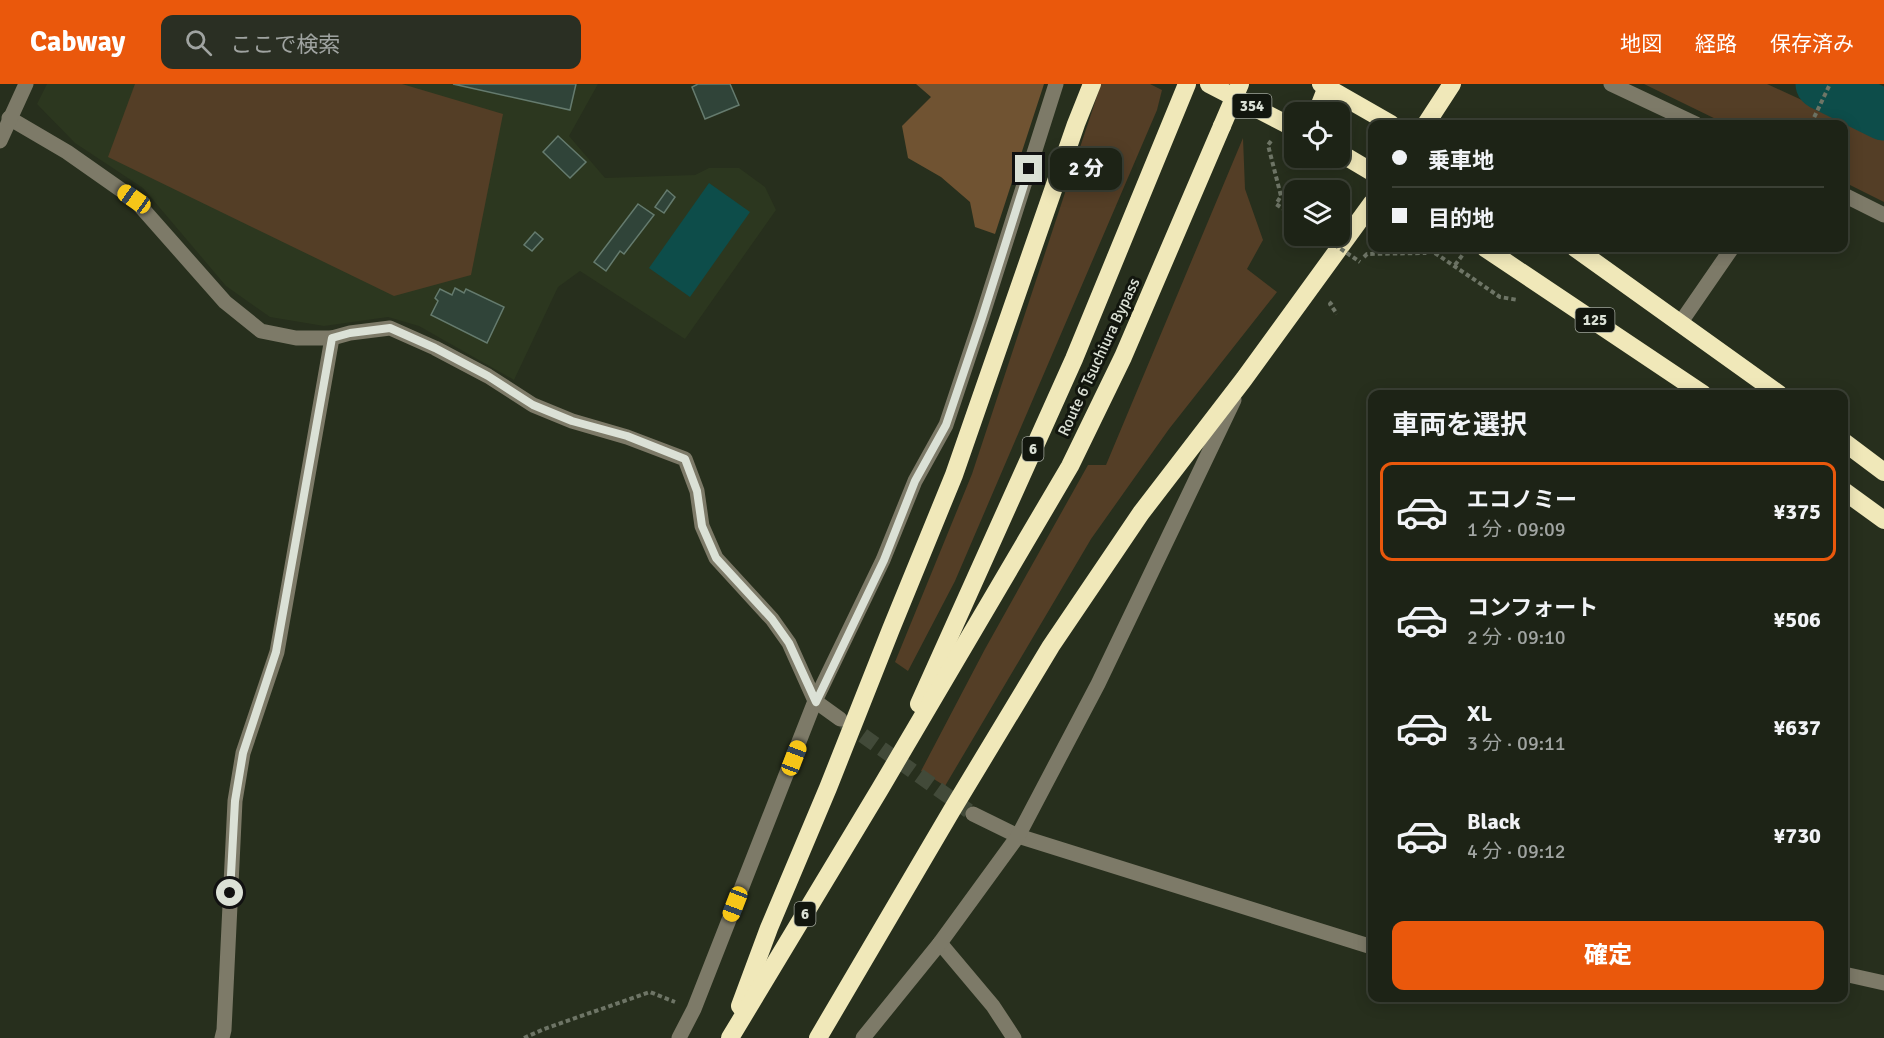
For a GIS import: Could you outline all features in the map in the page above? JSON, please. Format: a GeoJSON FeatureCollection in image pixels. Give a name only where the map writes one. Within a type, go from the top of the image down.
{"type":"FeatureCollection","features":[{"type":"Feature","properties":{"kind":"highway"},"geometry":{"type":"LineString","coordinates":[[728,1038],[769,928],[954,475],[1092,84]]}},
{"type":"Feature","properties":{"kind":"highway","name":"Route 6 Tsuchiura Bypass"},"geometry":{"type":"LineString","coordinates":[[880,789],[1074,359],[1187,84]]}},
{"type":"Feature","properties":{"kind":"highway","name":"354"},"geometry":{"type":"LineString","coordinates":[[1209,84],[1284,123]]}},
{"type":"Feature","properties":{"kind":"highway","name":"Route 6 Tsuchiura Bypass"},"geometry":{"type":"LineString","coordinates":[[728,1038],[880,789],[1070,466],[1123,357],[1240,84]]}},
{"type":"Feature","properties":{"kind":"highway"},"geometry":{"type":"LineString","coordinates":[[1429,120],[1452,84]]}},
{"type":"Feature","properties":{"kind":"highway"},"geometry":{"type":"LineString","coordinates":[[1320,102],[1325,85],[1384,120]]}},
{"type":"Feature","properties":{"kind":"highway"},"geometry":{"type":"LineString","coordinates":[[1350,159],[1368,170]]}},
{"type":"Feature","properties":{"kind":"highway"},"geometry":{"type":"LineString","coordinates":[[818,1038],[1051,646],[1141,513],[1244,379],[1368,208]]}},
{"type":"Feature","properties":{"kind":"highway","name":"125"},"geometry":{"type":"LineString","coordinates":[[1491,252],[1697,390]]}},
{"type":"Feature","properties":{"kind":"highway"},"geometry":{"type":"LineString","coordinates":[[1581,252],[1774,390]]}},
{"type":"Feature","properties":{"kind":"highway"},"geometry":{"type":"LineString","coordinates":[[1848,445],[1884,472]]}},
{"type":"Feature","properties":{"kind":"highway"},"geometry":{"type":"LineString","coordinates":[[1848,494],[1884,520]]}},
{"type":"Feature","properties":{"kind":"street"},"geometry":{"type":"LineString","coordinates":[[0,141],[26,84]]}},
{"type":"Feature","properties":{"kind":"street"},"geometry":{"type":"LineString","coordinates":[[679,1038],[694,1009],[816,702],[884,560],[915,481],[946,425],[1056,84]]}},
{"type":"Feature","properties":{"kind":"street"},"geometry":{"type":"LineString","coordinates":[[1611,84],[1688,120]]}},
{"type":"Feature","properties":{"kind":"street"},"geometry":{"type":"LineString","coordinates":[[9,118],[67,152],[134,199],[225,302],[261,331],[296,338],[332,338],[350,333],[390,328],[444,352],[488,376],[533,405],[572,421],[627,436],[685,459],[697,491],[702,526],[716,558],[772,619],[789,643],[816,702],[840,719]]}},
{"type":"Feature","properties":{"kind":"street"},"geometry":{"type":"LineString","coordinates":[[1848,197],[1884,215]]}},
{"type":"Feature","properties":{"kind":"street"},"geometry":{"type":"LineString","coordinates":[[1681,322],[1729,252]]}},
{"type":"Feature","properties":{"kind":"street"},"geometry":{"type":"LineString","coordinates":[[222,1038],[235,801],[243,753],[276,652],[332,338]]}},
{"type":"Feature","properties":{"kind":"street"},"geometry":{"type":"LineString","coordinates":[[863,1038],[940,943],[1018,836],[1098,684],[1244,379]]}},
{"type":"Feature","properties":{"kind":"street"},"geometry":{"type":"LineString","coordinates":[[973,814],[1018,836],[1368,946]]}},
{"type":"Feature","properties":{"kind":"street"},"geometry":{"type":"LineString","coordinates":[[940,943],[993,1006],[1014,1038]]}},
{"type":"Feature","properties":{"kind":"street"},"geometry":{"type":"LineString","coordinates":[[1848,975],[1884,983]]}},
{"type":"Feature","properties":{"kind":"path"},"geometry":{"type":"LineString","coordinates":[[1813,120],[1830,84]]}},
{"type":"Feature","properties":{"kind":"path"},"geometry":{"type":"LineString","coordinates":[[1268,145],[1281,196],[1276,204],[1284,209]]}},
{"type":"Feature","properties":{"kind":"path"},"geometry":{"type":"LineString","coordinates":[[1337,246],[1360,262],[1367,254],[1426,252]]}},
{"type":"Feature","properties":{"kind":"path"},"geometry":{"type":"LineString","coordinates":[[1434,252],[1500,297],[1519,300]]}},
{"type":"Feature","properties":{"kind":"path"},"geometry":{"type":"LineString","coordinates":[[1330,304],[1337,314]]}},
{"type":"Feature","properties":{"kind":"path"},"geometry":{"type":"LineString","coordinates":[[524,1038],[650,992],[694,1009]]}},
{"type":"Feature","properties":{"kind":"shaded area"},"geometry":{"type":"Polygon","coordinates":[[[47,84],[598,84],[569,136],[605,178],[695,175],[709,168],[739,168],[765,187],[776,210],[685,339],[580,271],[558,287],[514,380],[419,326],[388,317],[324,326],[270,317],[226,286],[143,188],[75,143],[37,104],[47,84]]]}},
{"type":"Feature","properties":{"kind":"shaded area"},"geometry":{"type":"Polygon","coordinates":[[[135,84],[402,84],[503,114],[471,275],[394,296],[108,157],[135,84]]]}},
{"type":"Feature","properties":{"kind":"shaded area"},"geometry":{"type":"Polygon","coordinates":[[[916,84],[1044,84],[995,234],[975,227],[970,202],[941,177],[908,158],[902,126],[931,97],[916,84]]]}},
{"type":"Feature","properties":{"kind":"shaded area"},"geometry":{"type":"Polygon","coordinates":[[[1101,84],[1150,84],[1162,90],[1157,110],[955,581],[908,671],[895,662],[972,474],[1101,84]]]}},
{"type":"Feature","properties":{"kind":"shaded area"},"geometry":{"type":"Polygon","coordinates":[[[1644,84],[1767,84],[1845,120],[1718,120],[1644,84]]]}},
{"type":"Feature","properties":{"kind":"shaded area"},"geometry":{"type":"Polygon","coordinates":[[[1848,121],[1884,138],[1884,202],[1848,184],[1848,121]]]}},
{"type":"Feature","properties":{"kind":"shaded area"},"geometry":{"type":"Polygon","coordinates":[[[1243,138],[1245,189],[1263,240],[1247,269],[1277,292],[1169,429],[1091,539],[945,786],[921,771],[985,649],[1088,465],[1106,465],[1243,138]]]}},
{"type":"Feature","properties":{"kind":"water"},"geometry":{"type":"Polygon","coordinates":[[[709,183],[750,212],[690,297],[649,268],[709,183]]]}},
{"type":"Feature","properties":{"kind":"building"},"geometry":{"type":"Polygon","coordinates":[[[453,84],[576,84],[570,110],[453,84]]]}},
{"type":"Feature","properties":{"kind":"building"},"geometry":{"type":"Polygon","coordinates":[[[698,84],[730,84],[739,105],[705,119],[692,87],[698,84]]]}},
{"type":"Feature","properties":{"kind":"building"},"geometry":{"type":"Polygon","coordinates":[[[558,136],[586,162],[570,178],[543,152],[558,136]]]}},
{"type":"Feature","properties":{"kind":"building"},"geometry":{"type":"Polygon","coordinates":[[[667,190],[675,197],[664,213],[655,207],[667,190]]]}},
{"type":"Feature","properties":{"kind":"building"},"geometry":{"type":"Polygon","coordinates":[[[638,204],[654,215],[624,254],[620,251],[606,271],[594,262],[638,204]]]}},
{"type":"Feature","properties":{"kind":"building"},"geometry":{"type":"Polygon","coordinates":[[[535,232],[543,239],[532,251],[524,245],[535,232]]]}},
{"type":"Feature","properties":{"kind":"building"},"geometry":{"type":"Polygon","coordinates":[[[455,288],[464,293],[466,289],[504,307],[487,343],[431,315],[438,301],[435,298],[440,289],[452,295],[455,288]]]}},
{"type":"Feature","properties":{"kind":"waterway"},"geometry":{"type":"LineString","coordinates":[[1821,84],[1884,115]]}},
{"type":"Feature","properties":{"kind":"tunnel"},"geometry":{"type":"LineString","coordinates":[[844,722],[973,814]]}},
{"type":"Feature","properties":{"kind":"route"},"geometry":{"type":"LineString","coordinates":[[230,893],[235,801],[243,753],[276,652],[332,338],[350,333],[390,328],[435,348],[488,376],[533,405],[572,421],[627,436],[685,459],[697,491],[702,526],[716,558],[772,619],[789,643],[816,702],[884,560],[915,481],[946,425],[1029,169]]}}]}
